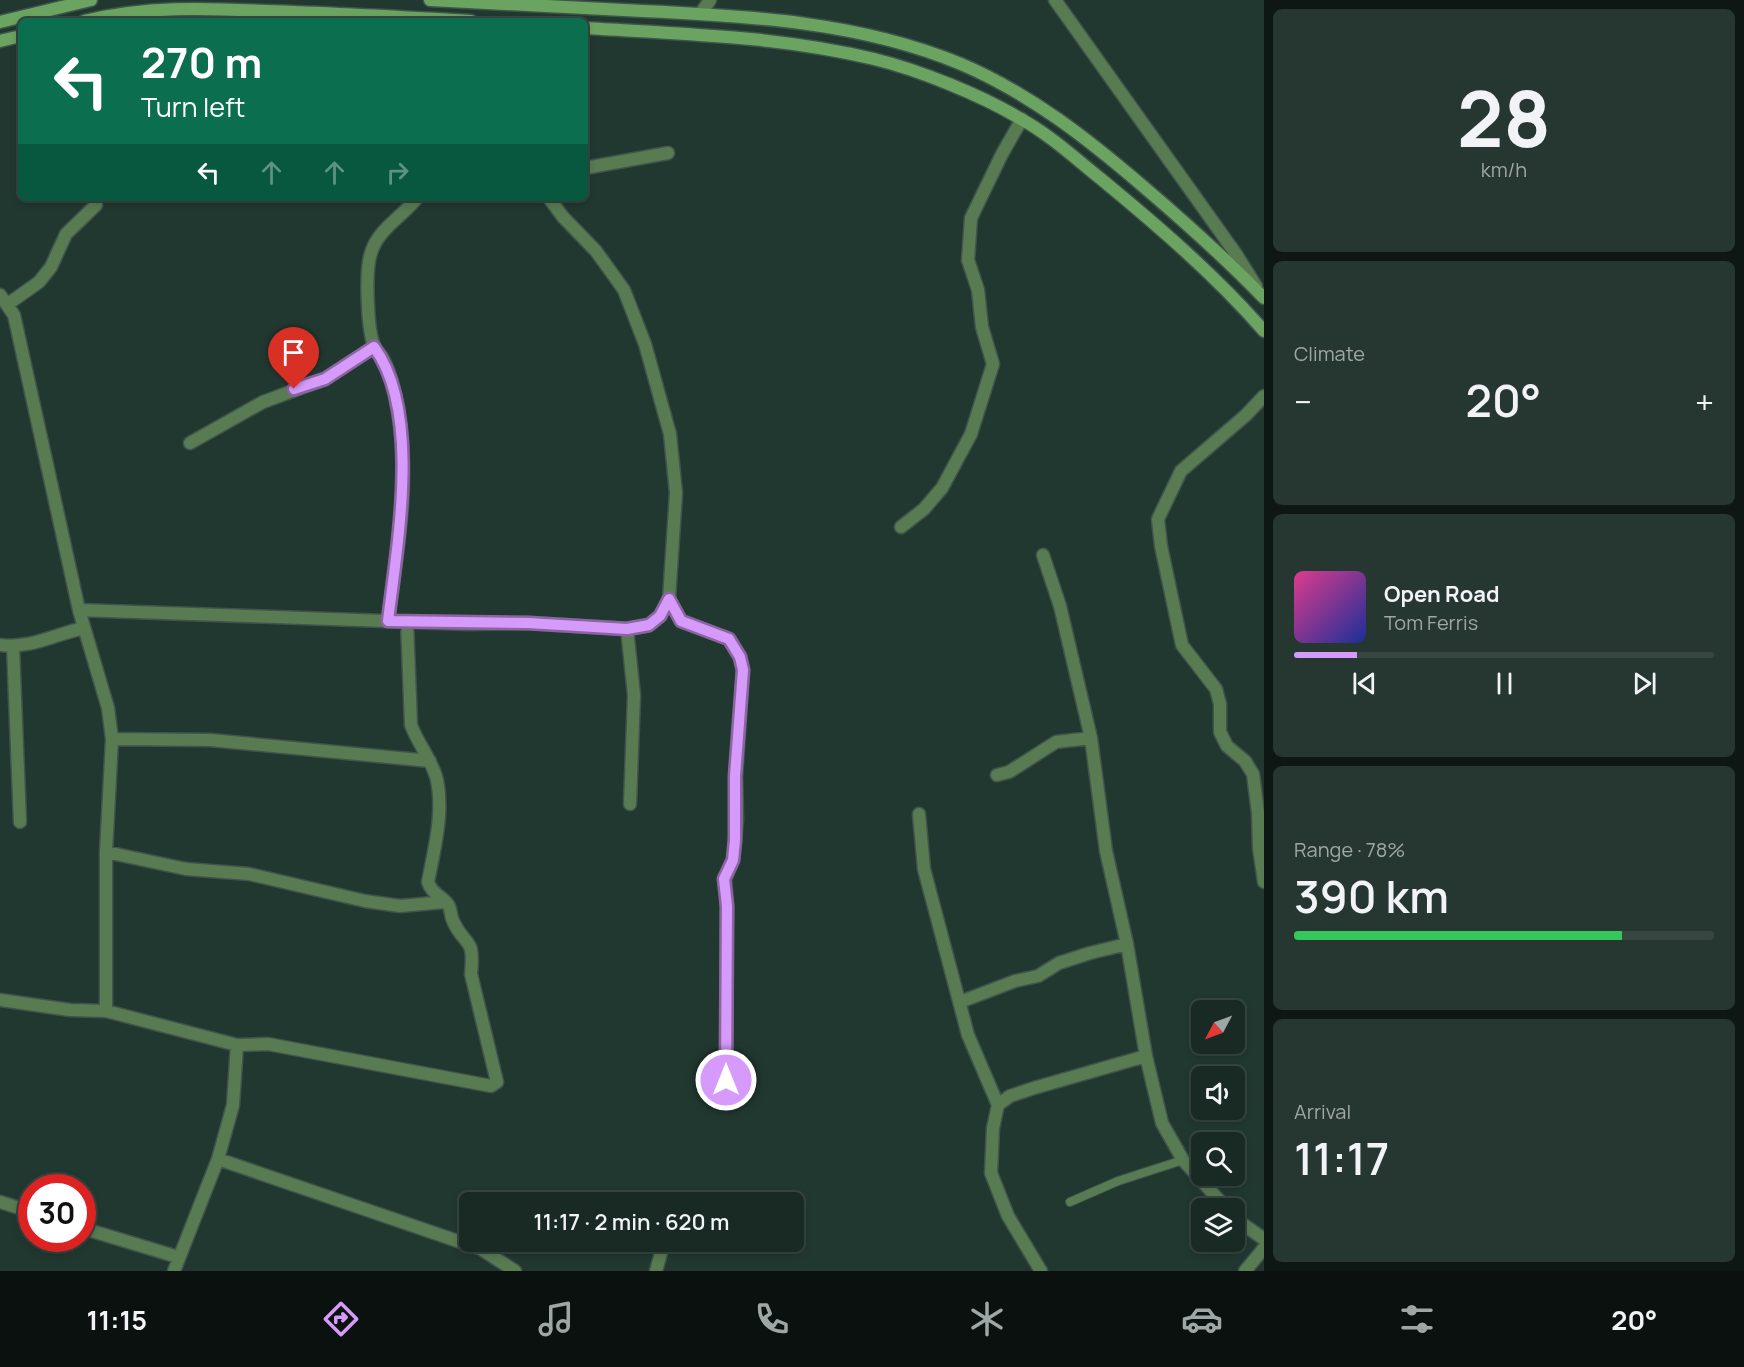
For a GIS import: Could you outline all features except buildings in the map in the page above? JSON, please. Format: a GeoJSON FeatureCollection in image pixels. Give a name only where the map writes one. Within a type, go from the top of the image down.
{"type":"FeatureCollection","features":[{"type":"Feature","properties":{"kind":"street"},"geometry":{"type":"LineString","coordinates":[[0,22],[91,0]]}},
{"type":"Feature","properties":{"kind":"street"},"geometry":{"type":"LineString","coordinates":[[429,0],[701,13],[806,22],[881,39],[961,64],[1033,101],[1085,137],[1195,231],[1264,298]]}},
{"type":"Feature","properties":{"kind":"street"},"geometry":{"type":"LineString","coordinates":[[701,13],[710,0]]}},
{"type":"Feature","properties":{"kind":"street"},"geometry":{"type":"LineString","coordinates":[[1055,0],[1236,254],[1264,298]]}},
{"type":"Feature","properties":{"kind":"street"},"geometry":{"type":"LineString","coordinates":[[101,18],[152,9],[176,8],[309,12],[401,18]]}},
{"type":"Feature","properties":{"kind":"street"},"geometry":{"type":"LineString","coordinates":[[805,45],[806,22]]}},
{"type":"Feature","properties":{"kind":"street"},"geometry":{"type":"LineString","coordinates":[[588,28],[696,34],[805,45],[876,59],[951,86],[1022,119],[1069,153],[1181,247],[1264,331]]}},
{"type":"Feature","properties":{"kind":"street"},"geometry":{"type":"LineString","coordinates":[[0,42],[18,37]]}},
{"type":"Feature","properties":{"kind":"street"},"geometry":{"type":"LineString","coordinates":[[901,527],[924,509],[942,488],[970,434],[993,364],[982,327],[978,290],[968,260],[971,218],[1022,119]]}},
{"type":"Feature","properties":{"kind":"street"},"geometry":{"type":"LineString","coordinates":[[588,167],[668,153]]}},
{"type":"Feature","properties":{"kind":"street"},"geometry":{"type":"LineString","coordinates":[[388,621],[404,487],[400,426],[390,378],[383,359],[374,347],[367,295],[370,255],[380,236],[414,201]]}},
{"type":"Feature","properties":{"kind":"street"},"geometry":{"type":"LineString","coordinates":[[79,610],[407,622],[528,623],[627,629],[649,625],[660,616],[669,599],[676,493],[670,434],[645,344],[624,290],[596,251],[563,217],[551,201]]}},
{"type":"Feature","properties":{"kind":"street"},"geometry":{"type":"LineString","coordinates":[[96,205],[66,234],[51,267],[39,282],[4,300],[14,315],[79,610],[92,662],[108,708],[112,739],[106,852],[106,1011]]}},
{"type":"Feature","properties":{"kind":"street"},"geometry":{"type":"LineString","coordinates":[[190,442],[263,402],[325,379],[374,347]]}},
{"type":"Feature","properties":{"kind":"street"},"geometry":{"type":"LineString","coordinates":[[1264,396],[1246,415],[1181,471],[1158,519],[1161,546],[1182,645],[1216,689],[1220,704],[1220,732],[1227,746],[1245,761],[1253,774],[1264,882]]}},
{"type":"Feature","properties":{"kind":"street"},"geometry":{"type":"LineString","coordinates":[[1043,555],[1060,606],[1091,738],[1106,851],[1127,944],[1146,1056],[1162,1123],[1183,1160],[1217,1198]]}},
{"type":"Feature","properties":{"kind":"street"},"geometry":{"type":"LineString","coordinates":[[669,599],[681,621],[729,639],[740,657],[743,670],[735,776],[735,840],[733,860],[724,879],[727,906],[726,1080]]}},
{"type":"Feature","properties":{"kind":"street"},"geometry":{"type":"LineString","coordinates":[[0,1000],[70,1010],[106,1011],[237,1045],[268,1044],[495,1085],[497,1078],[471,974],[473,957],[470,944],[453,922],[451,910],[446,902],[430,889],[428,882],[437,829],[437,780],[411,725],[407,622]]}},
{"type":"Feature","properties":{"kind":"street"},"geometry":{"type":"LineString","coordinates":[[0,645],[36,644],[61,633],[84,628]]}},
{"type":"Feature","properties":{"kind":"street"},"geometry":{"type":"LineString","coordinates":[[627,629],[634,695],[630,804]]}},
{"type":"Feature","properties":{"kind":"street"},"geometry":{"type":"LineString","coordinates":[[13,646],[20,822]]}},
{"type":"Feature","properties":{"kind":"street"},"geometry":{"type":"LineString","coordinates":[[996,776],[1009,772],[1056,742],[1091,738]]}},
{"type":"Feature","properties":{"kind":"street"},"geometry":{"type":"LineString","coordinates":[[112,739],[210,740],[430,761]]}},
{"type":"Feature","properties":{"kind":"street"},"geometry":{"type":"LineString","coordinates":[[919,814],[924,869],[968,1035],[998,1105],[993,1128],[991,1173],[1008,1216],[1041,1271]]}},
{"type":"Feature","properties":{"kind":"street"},"geometry":{"type":"LineString","coordinates":[[106,852],[186,869],[249,874],[365,901],[400,906],[446,902]]}},
{"type":"Feature","properties":{"kind":"street"},"geometry":{"type":"LineString","coordinates":[[960,1002],[1015,981],[1038,976],[1059,963],[1127,944]]}},
{"type":"Feature","properties":{"kind":"street"},"geometry":{"type":"LineString","coordinates":[[174,1271],[218,1159],[233,1105],[237,1045]]}},
{"type":"Feature","properties":{"kind":"street"},"geometry":{"type":"LineString","coordinates":[[998,1105],[1010,1096],[1034,1088],[1146,1056]]}},
{"type":"Feature","properties":{"kind":"street"},"geometry":{"type":"LineString","coordinates":[[218,1159],[481,1249],[513,1270]]}},
{"type":"Feature","properties":{"kind":"street"},"geometry":{"type":"LineString","coordinates":[[0,1202],[18,1208]]}},
{"type":"Feature","properties":{"kind":"street"},"geometry":{"type":"LineString","coordinates":[[1245,1226],[1264,1239]]}},
{"type":"Feature","properties":{"kind":"street"},"geometry":{"type":"LineString","coordinates":[[96,1232],[178,1257]]}},
{"type":"Feature","properties":{"kind":"street"},"geometry":{"type":"LineString","coordinates":[[1245,1271],[1264,1248]]}},
{"type":"Feature","properties":{"kind":"street"},"geometry":{"type":"LineString","coordinates":[[656,1271],[661,1252]]}},
{"type":"Feature","properties":{"kind":"lane"},"geometry":{"type":"LineString","coordinates":[[1070,1202],[1118,1182],[1183,1160]]}},
{"type":"Feature","properties":{"kind":"route"},"geometry":{"type":"LineString","coordinates":[[294,389],[325,379],[374,347],[383,359],[390,378],[400,426],[404,487],[388,621],[468,624],[528,623],[627,629],[649,625],[660,616],[669,599],[681,621],[729,639],[740,657],[743,670],[740,736],[735,776],[737,820],[733,860],[724,879],[727,906],[726,1080]]}}]}
